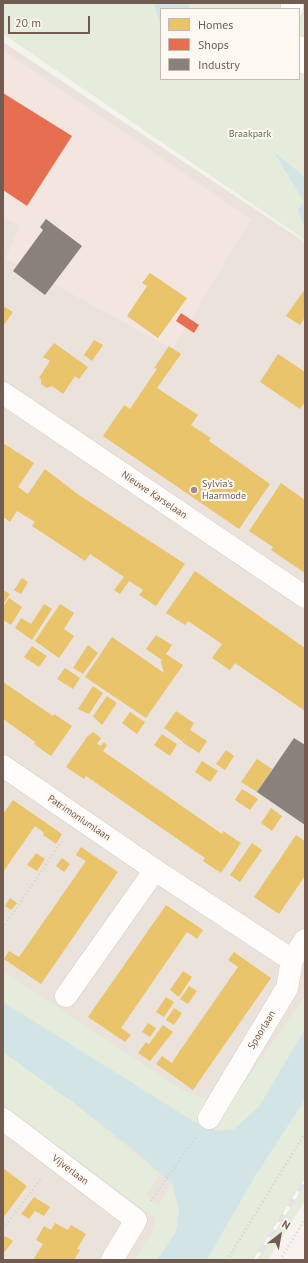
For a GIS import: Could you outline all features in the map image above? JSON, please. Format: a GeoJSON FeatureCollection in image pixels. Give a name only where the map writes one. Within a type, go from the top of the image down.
{"type":"FeatureCollection","features":[{"type":"Feature","properties":{"kind":"street"},"geometry":{"type":"LineString","coordinates":[[300,50],[305,62]]}},
{"type":"Feature","properties":{"kind":"street","name":"Nieuwe Karselaan"},"geometry":{"type":"LineString","coordinates":[[3,393],[305,597]]}},
{"type":"Feature","properties":{"kind":"street","name":"Patrimoniumlaan"},"geometry":{"type":"LineString","coordinates":[[3,766],[155,870],[292,960]]}},
{"type":"Feature","properties":{"kind":"street"},"geometry":{"type":"LineString","coordinates":[[66,996],[155,870]]}},
{"type":"Feature","properties":{"kind":"street","name":"Spoorlaan"},"geometry":{"type":"LineString","coordinates":[[209,1118],[287,988],[292,960],[305,940]]}},
{"type":"Feature","properties":{"kind":"street","name":"Vijverlaan"},"geometry":{"type":"LineString","coordinates":[[3,1119],[136,1220],[112,1260]]}},
{"type":"Feature","properties":{"kind":"path"},"geometry":{"type":"LineString","coordinates":[[3,928],[78,817]]}},
{"type":"Feature","properties":{"kind":"path"},"geometry":{"type":"LineString","coordinates":[[158,1191],[209,1118]]}},
{"type":"Feature","properties":{"kind":"path"},"geometry":{"type":"LineString","coordinates":[[228,1260],[305,1133]]}},
{"type":"Feature","properties":{"kind":"path"},"geometry":{"type":"LineString","coordinates":[[3,1228],[56,1159]]}},
{"type":"Feature","properties":{"kind":"path"},"geometry":{"type":"LineString","coordinates":[[280,1260],[305,1219]]}},
{"type":"Feature","properties":{"kind":"shaded area"},"geometry":{"type":"Polygon","coordinates":[[[154,3],[189,3],[189,8],[160,8],[160,23],[154,3]]]}},
{"type":"Feature","properties":{"kind":"shaded area"},"geometry":{"type":"Polygon","coordinates":[[[3,42],[305,242],[305,1013],[144,1260],[3,1260],[3,42]]]}},
{"type":"Feature","properties":{"kind":"shaded area"},"geometry":{"type":"Polygon","coordinates":[[[3,50],[251,219],[173,349],[6,258],[19,226],[3,216],[3,50]]]}},
{"type":"Feature","properties":{"kind":"shaded area"},"geometry":{"type":"Polygon","coordinates":[[[274,152],[305,177],[305,229],[298,210],[304,202],[274,152]]]}},
{"type":"Feature","properties":{"kind":"shaded area"},"geometry":{"type":"Polygon","coordinates":[[[3,1002],[198,1124],[217,1131],[234,1129],[259,1106],[305,1029],[305,1100],[254,1178],[207,1260],[157,1260],[176,1231],[179,1210],[172,1184],[137,1152],[74,1103],[3,1052],[3,1002]]]}},
{"type":"Feature","properties":{"kind":"green space","name":"Braakpark"},"geometry":{"type":"Polygon","coordinates":[[[3,3],[305,3],[305,240],[3,34],[3,3]]]}},
{"type":"Feature","properties":{"kind":"green space"},"geometry":{"type":"Polygon","coordinates":[[[3,971],[181,1089],[227,1107],[303,999],[305,975],[305,1029],[259,1106],[234,1129],[217,1131],[198,1124],[3,1002],[3,971]]]}},
{"type":"Feature","properties":{"kind":"green space"},"geometry":{"type":"Polygon","coordinates":[[[3,1052],[74,1103],[160,1174],[146,1195],[158,1205],[172,1184],[179,1210],[176,1231],[157,1260],[134,1260],[152,1232],[156,1219],[3,1104],[3,1052]]]}},
{"type":"Feature","properties":{"kind":"green space"},"geometry":{"type":"Polygon","coordinates":[[[305,1100],[305,1201],[268,1260],[207,1260],[254,1178],[305,1100]]]}},
{"type":"Feature","properties":{"kind":"building: Homes"},"geometry":{"type":"Polygon","coordinates":[[[150,273],[187,298],[158,338],[127,316],[147,286],[142,283],[150,273]]]}},
{"type":"Feature","properties":{"kind":"building: Homes"},"geometry":{"type":"Polygon","coordinates":[[[305,289],[305,317],[300,325],[286,316],[305,289]]]}},
{"type":"Feature","properties":{"kind":"building: Homes"},"geometry":{"type":"Polygon","coordinates":[[[3,306],[13,312],[3,326],[3,306]]]}},
{"type":"Feature","properties":{"kind":"building: Homes"},"geometry":{"type":"Polygon","coordinates":[[[94,340],[103,345],[92,361],[84,355],[94,340]]]}},
{"type":"Feature","properties":{"kind":"building: Homes"},"geometry":{"type":"Polygon","coordinates":[[[54,343],[88,367],[79,379],[75,376],[63,394],[52,386],[47,388],[41,384],[41,379],[39,378],[50,361],[43,357],[54,343]]]}},
{"type":"Feature","properties":{"kind":"building: Homes"},"geometry":{"type":"Polygon","coordinates":[[[169,346],[181,354],[157,388],[198,415],[191,425],[211,438],[209,441],[270,484],[239,529],[103,436],[124,405],[130,409],[157,369],[154,368],[169,346]]]}},
{"type":"Feature","properties":{"kind":"building: Homes"},"geometry":{"type":"Polygon","coordinates":[[[278,354],[305,372],[305,402],[300,409],[260,382],[278,354]]]}},
{"type":"Feature","properties":{"kind":"building: Homes"},"geometry":{"type":"Polygon","coordinates":[[[3,443],[34,463],[18,487],[28,494],[45,469],[79,495],[185,564],[156,606],[139,595],[143,590],[129,581],[120,594],[114,590],[124,577],[90,554],[85,561],[32,526],[35,522],[17,511],[10,522],[3,517],[3,443]]]}},
{"type":"Feature","properties":{"kind":"building: Homes"},"geometry":{"type":"Polygon","coordinates":[[[281,483],[305,500],[305,573],[271,550],[273,547],[249,531],[281,483]]]}},
{"type":"Feature","properties":{"kind":"building: Homes"},"geometry":{"type":"Polygon","coordinates":[[[195,571],[305,648],[305,711],[235,663],[230,670],[212,658],[222,644],[188,621],[185,625],[166,613],[195,571]]]}},
{"type":"Feature","properties":{"kind":"building: Homes"},"geometry":{"type":"Polygon","coordinates":[[[22,578],[28,582],[21,594],[14,590],[22,578]]]}},
{"type":"Feature","properties":{"kind":"building: Homes"},"geometry":{"type":"Polygon","coordinates":[[[3,590],[10,594],[3,605],[3,590]]]}},
{"type":"Feature","properties":{"kind":"building: Homes"},"geometry":{"type":"Polygon","coordinates":[[[9,598],[22,607],[11,625],[3,620],[3,607],[9,598]]]}},
{"type":"Feature","properties":{"kind":"building: Homes"},"geometry":{"type":"Polygon","coordinates":[[[44,604],[52,609],[32,640],[15,628],[21,618],[31,624],[44,604]]]}},
{"type":"Feature","properties":{"kind":"building: Homes"},"geometry":{"type":"Polygon","coordinates":[[[60,604],[74,613],[64,629],[74,636],[59,658],[35,641],[60,604]]]}},
{"type":"Feature","properties":{"kind":"building: Homes"},"geometry":{"type":"Polygon","coordinates":[[[156,635],[172,645],[166,654],[183,665],[146,718],[85,677],[112,637],[164,673],[161,662],[162,660],[146,649],[156,635]]]}},
{"type":"Feature","properties":{"kind":"building: Homes"},"geometry":{"type":"Polygon","coordinates":[[[88,645],[98,653],[83,674],[73,668],[88,645]]]}},
{"type":"Feature","properties":{"kind":"building: Homes"},"geometry":{"type":"Polygon","coordinates":[[[32,646],[47,656],[39,667],[24,657],[32,646]]]}},
{"type":"Feature","properties":{"kind":"building: Homes"},"geometry":{"type":"Polygon","coordinates":[[[65,668],[80,678],[73,689],[57,679],[65,668]]]}},
{"type":"Feature","properties":{"kind":"building: Homes"},"geometry":{"type":"Polygon","coordinates":[[[3,682],[53,716],[54,714],[72,726],[51,756],[34,744],[35,742],[3,719],[3,682]]]}},
{"type":"Feature","properties":{"kind":"building: Homes"},"geometry":{"type":"Polygon","coordinates":[[[93,686],[103,693],[89,714],[78,709],[93,686]]]}},
{"type":"Feature","properties":{"kind":"building: Homes"},"geometry":{"type":"Polygon","coordinates":[[[107,696],[117,703],[102,725],[93,716],[107,696]]]}},
{"type":"Feature","properties":{"kind":"building: Homes"},"geometry":{"type":"Polygon","coordinates":[[[176,711],[194,723],[190,730],[207,741],[199,753],[182,742],[186,737],[182,741],[164,728],[176,711]]]}},
{"type":"Feature","properties":{"kind":"building: Homes"},"geometry":{"type":"Polygon","coordinates":[[[130,712],[145,722],[137,734],[122,723],[130,712]]]}},
{"type":"Feature","properties":{"kind":"building: Homes"},"geometry":{"type":"Polygon","coordinates":[[[93,732],[101,738],[97,744],[101,746],[104,742],[107,745],[103,751],[222,834],[223,831],[241,843],[221,873],[203,861],[205,858],[86,776],[84,779],[66,767],[87,737],[93,732]]]}},
{"type":"Feature","properties":{"kind":"building: Homes"},"geometry":{"type":"Polygon","coordinates":[[[162,734],[177,744],[170,756],[154,745],[162,734]]]}},
{"type":"Feature","properties":{"kind":"building: Homes"},"geometry":{"type":"Polygon","coordinates":[[[226,750],[234,756],[225,770],[216,764],[226,750]]]}},
{"type":"Feature","properties":{"kind":"building: Homes"},"geometry":{"type":"Polygon","coordinates":[[[257,759],[272,769],[257,792],[241,782],[257,759]]]}},
{"type":"Feature","properties":{"kind":"building: Homes"},"geometry":{"type":"Polygon","coordinates":[[[202,761],[218,771],[210,782],[195,772],[202,761]]]}},
{"type":"Feature","properties":{"kind":"building: Homes"},"geometry":{"type":"Polygon","coordinates":[[[242,789],[258,799],[250,810],[235,800],[242,789]]]}},
{"type":"Feature","properties":{"kind":"building: Homes"},"geometry":{"type":"Polygon","coordinates":[[[13,800],[62,834],[56,844],[43,835],[44,833],[35,826],[3,872],[3,814],[13,800]]]}},
{"type":"Feature","properties":{"kind":"building: Homes"},"geometry":{"type":"Polygon","coordinates":[[[271,808],[282,816],[272,831],[261,823],[271,808]]]}},
{"type":"Feature","properties":{"kind":"building: Homes"},"geometry":{"type":"Polygon","coordinates":[[[296,835],[305,841],[305,876],[279,914],[254,897],[296,835]]]}},
{"type":"Feature","properties":{"kind":"building: Homes"},"geometry":{"type":"Polygon","coordinates":[[[252,843],[262,850],[240,882],[230,875],[252,843]]]}},
{"type":"Feature","properties":{"kind":"building: Homes"},"geometry":{"type":"Polygon","coordinates":[[[81,847],[118,872],[41,984],[4,959],[9,951],[19,957],[86,861],[76,855],[81,847]]]}},
{"type":"Feature","properties":{"kind":"building: Homes"},"geometry":{"type":"Polygon","coordinates":[[[36,853],[45,859],[37,871],[27,865],[36,853]]]}},
{"type":"Feature","properties":{"kind":"building: Homes"},"geometry":{"type":"Polygon","coordinates":[[[62,858],[70,864],[64,872],[56,866],[62,858]]]}},
{"type":"Feature","properties":{"kind":"building: Homes"},"geometry":{"type":"Polygon","coordinates":[[[10,898],[17,903],[11,910],[5,906],[10,898]]]}},
{"type":"Feature","properties":{"kind":"building: Homes"},"geometry":{"type":"Polygon","coordinates":[[[166,905],[203,930],[197,939],[187,932],[121,1028],[131,1035],[125,1042],[88,1017],[166,905]]]}},
{"type":"Feature","properties":{"kind":"building: Homes"},"geometry":{"type":"Polygon","coordinates":[[[234,952],[271,978],[193,1090],[156,1064],[162,1056],[172,1063],[238,967],[228,960],[234,952]]]}},
{"type":"Feature","properties":{"kind":"building: Homes"},"geometry":{"type":"Polygon","coordinates":[[[183,971],[192,977],[179,997],[170,990],[183,971]]]}},
{"type":"Feature","properties":{"kind":"building: Homes"},"geometry":{"type":"Polygon","coordinates":[[[189,986],[197,991],[188,1004],[180,999],[189,986]]]}},
{"type":"Feature","properties":{"kind":"building: Homes"},"geometry":{"type":"Polygon","coordinates":[[[166,997],[174,1002],[164,1017],[156,1012],[166,997]]]}},
{"type":"Feature","properties":{"kind":"building: Homes"},"geometry":{"type":"Polygon","coordinates":[[[174,1008],[182,1013],[174,1025],[166,1020],[174,1008]]]}},
{"type":"Feature","properties":{"kind":"building: Homes"},"geometry":{"type":"Polygon","coordinates":[[[148,1023],[156,1028],[150,1037],[142,1032],[148,1023]]]}},
{"type":"Feature","properties":{"kind":"building: Homes"},"geometry":{"type":"Polygon","coordinates":[[[163,1025],[173,1032],[150,1061],[138,1053],[146,1042],[149,1044],[163,1025]]]}},
{"type":"Feature","properties":{"kind":"building: Homes"},"geometry":{"type":"Polygon","coordinates":[[[3,1168],[27,1186],[3,1218],[3,1168]]]}},
{"type":"Feature","properties":{"kind":"building: Homes"},"geometry":{"type":"Polygon","coordinates":[[[34,1197],[50,1207],[44,1216],[35,1211],[29,1219],[21,1214],[34,1197]]]}},
{"type":"Feature","properties":{"kind":"building: Homes"},"geometry":{"type":"Polygon","coordinates":[[[55,1223],[68,1230],[71,1225],[86,1234],[77,1249],[80,1250],[74,1260],[33,1260],[43,1244],[36,1240],[44,1226],[51,1230],[55,1223]]]}},
{"type":"Feature","properties":{"kind":"building: Homes"},"geometry":{"type":"Polygon","coordinates":[[[5,1236],[13,1241],[3,1254],[3,1239],[5,1236]]]}},
{"type":"Feature","properties":{"kind":"building: Shops"},"geometry":{"type":"Polygon","coordinates":[[[3,93],[72,136],[27,206],[3,190],[3,93]]]}},
{"type":"Feature","properties":{"kind":"building: Shops"},"geometry":{"type":"Polygon","coordinates":[[[181,313],[199,325],[194,333],[176,321],[181,313]]]}},
{"type":"Feature","properties":{"kind":"building: Industry"},"geometry":{"type":"Polygon","coordinates":[[[46,219],[82,246],[45,295],[13,271],[43,230],[40,227],[46,219]]]}},
{"type":"Feature","properties":{"kind":"building: Industry"},"geometry":{"type":"Polygon","coordinates":[[[294,738],[305,745],[305,825],[257,792],[294,738]]]}},
{"type":"Feature","properties":{"kind":"railway"},"geometry":{"type":"LineString","coordinates":[[255,1260],[305,1181]]}},
{"type":"Feature","properties":{"kind":"place","name":"Sylvia's Haarmode"},"geometry":{"type":"Point","coordinates":[194,490]}}]}
